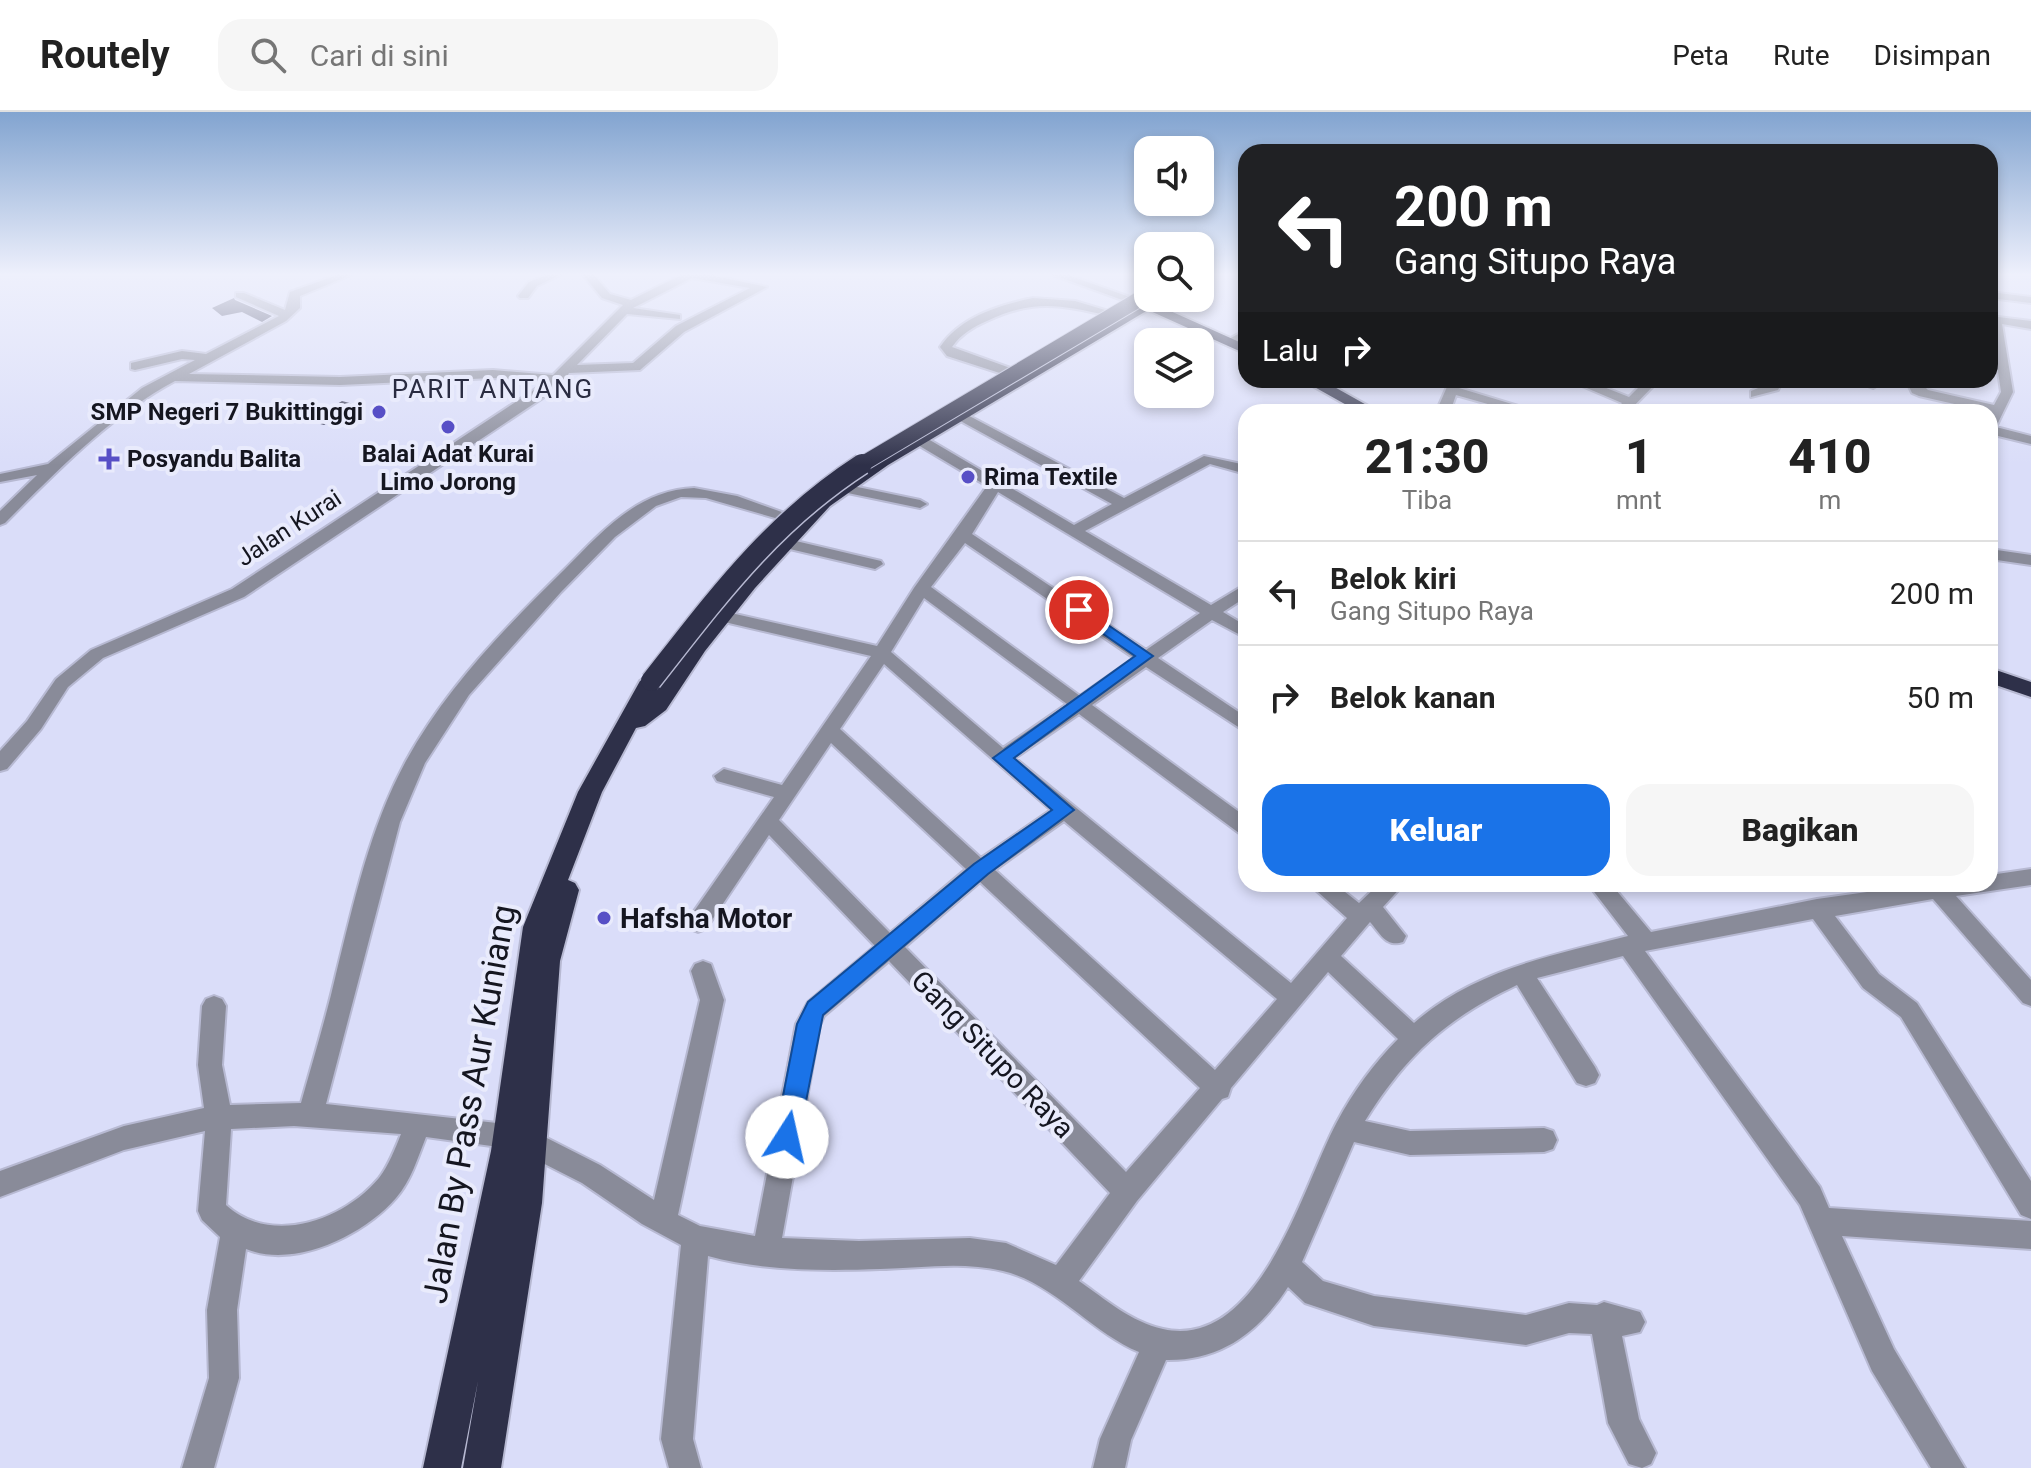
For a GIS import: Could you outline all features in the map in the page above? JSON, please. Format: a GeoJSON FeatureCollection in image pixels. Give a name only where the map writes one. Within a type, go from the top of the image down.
{"type":"FeatureCollection","features":[{"type":"Feature","properties":{"kind":"highway","name":"Jalan By Pass Aur Kuniang"},"geometry":{"type":"LineString","coordinates":[[633,721],[629,701],[654,663],[725,574],[782,515],[856,459],[1009,372],[1076,338]]}},
{"type":"Feature","properties":{"kind":"highway","name":"Jalan By Pass Aur Kuniang"},"geometry":{"type":"LineString","coordinates":[[633,721],[658,705],[722,616],[783,543],[843,488],[1078,338]]}},
{"type":"Feature","properties":{"kind":"highway","name":"Jalan By Pass Aur Kuniang"},"geometry":{"type":"LineString","coordinates":[[482,1468],[526,1203],[518,1140],[539,951],[633,721],[657,681],[761,555],[823,495],[893,448],[1079,338]]}},
{"type":"Feature","properties":{"kind":"highway"},"geometry":{"type":"LineString","coordinates":[[1220,338],[1238,346]]}},
{"type":"Feature","properties":{"kind":"highway"},"geometry":{"type":"LineString","coordinates":[[1325,388],[1356,404]]}},
{"type":"Feature","properties":{"kind":"highway"},"geometry":{"type":"LineString","coordinates":[[1998,678],[2031,690]]}},
{"type":"Feature","properties":{"kind":"highway","name":"Jalan By Pass Aur Kuniang"},"geometry":{"type":"LineString","coordinates":[[442,1468],[507,1151],[518,1140]]}},
{"type":"Feature","properties":{"kind":"street"},"geometry":{"type":"LineString","coordinates":[[0,520],[53,467],[169,377],[243,338]]}},
{"type":"Feature","properties":{"kind":"street","name":"Jalan Kurai"},"geometry":{"type":"LineString","coordinates":[[2,762],[62,683],[97,654],[238,593],[565,374],[598,338]]}},
{"type":"Feature","properties":{"kind":"street"},"geometry":{"type":"LineString","coordinates":[[169,377],[340,381],[565,374],[636,367],[663,338]]}},
{"type":"Feature","properties":{"kind":"street"},"geometry":{"type":"LineString","coordinates":[[954,338],[946,347],[951,353],[1009,372]]}},
{"type":"Feature","properties":{"kind":"street"},"geometry":{"type":"LineString","coordinates":[[1229,342],[1237,338]]}},
{"type":"Feature","properties":{"kind":"street"},"geometry":{"type":"LineString","coordinates":[[1998,353],[2006,384],[1999,410]]}},
{"type":"Feature","properties":{"kind":"street"},"geometry":{"type":"LineString","coordinates":[[135,366],[182,355],[206,358]]}},
{"type":"Feature","properties":{"kind":"street"},"geometry":{"type":"LineString","coordinates":[[1998,382],[2006,384]]}},
{"type":"Feature","properties":{"kind":"street"},"geometry":{"type":"LineString","coordinates":[[1463,388],[1508,404]]}},
{"type":"Feature","properties":{"kind":"street"},"geometry":{"type":"LineString","coordinates":[[1589,388],[1620,404]]}},
{"type":"Feature","properties":{"kind":"street"},"geometry":{"type":"LineString","coordinates":[[1629,404],[1645,388]]}},
{"type":"Feature","properties":{"kind":"street"},"geometry":{"type":"LineString","coordinates":[[1756,394],[1771,388]]}},
{"type":"Feature","properties":{"kind":"street"},"geometry":{"type":"LineString","coordinates":[[1916,388],[1924,393],[1973,404]]}},
{"type":"Feature","properties":{"kind":"street"},"geometry":{"type":"LineString","coordinates":[[960,415],[1123,504]]}},
{"type":"Feature","properties":{"kind":"street"},"geometry":{"type":"LineString","coordinates":[[1998,430],[2031,440]]}},
{"type":"Feature","properties":{"kind":"street"},"geometry":{"type":"LineString","coordinates":[[918,439],[1238,629]]}},
{"type":"Feature","properties":{"kind":"street"},"geometry":{"type":"LineString","coordinates":[[1073,531],[1209,459],[1238,468]]}},
{"type":"Feature","properties":{"kind":"street"},"geometry":{"type":"LineString","coordinates":[[0,478],[25,470],[53,467]]}},
{"type":"Feature","properties":{"kind":"street"},"geometry":{"type":"LineString","coordinates":[[698,923],[830,731],[922,588],[963,535],[996,484]]}},
{"type":"Feature","properties":{"kind":"street"},"geometry":{"type":"LineString","coordinates":[[843,488],[920,504]]}},
{"type":"Feature","properties":{"kind":"street"},"geometry":{"type":"LineString","coordinates":[[310,1116],[348,977],[374,862],[407,782],[441,722],[549,594],[604,540],[647,506],[679,493],[694,492],[782,515]]}},
{"type":"Feature","properties":{"kind":"street"},"geometry":{"type":"LineString","coordinates":[[963,535],[1238,720]]}},
{"type":"Feature","properties":{"kind":"street"},"geometry":{"type":"LineString","coordinates":[[783,543],[875,564]]}},
{"type":"Feature","properties":{"kind":"street"},"geometry":{"type":"LineString","coordinates":[[1998,555],[2031,560]]}},
{"type":"Feature","properties":{"kind":"street"},"geometry":{"type":"LineString","coordinates":[[922,588],[1238,822]]}},
{"type":"Feature","properties":{"kind":"street"},"geometry":{"type":"LineString","coordinates":[[1002,758],[1238,594]]}},
{"type":"Feature","properties":{"kind":"street"},"geometry":{"type":"LineString","coordinates":[[722,616],[882,653],[1002,758],[1292,998]]}},
{"type":"Feature","properties":{"kind":"street"},"geometry":{"type":"LineString","coordinates":[[830,731],[1219,1089]]}},
{"type":"Feature","properties":{"kind":"street"},"geometry":{"type":"LineString","coordinates":[[724,776],[787,793]]}},
{"type":"Feature","properties":{"kind":"street"},"geometry":{"type":"LineString","coordinates":[[766,1250],[808,1024],[825,997],[981,869],[1065,810]]}},
{"type":"Feature","properties":{"kind":"street","name":"Gang Situpo Raya"},"geometry":{"type":"LineString","coordinates":[[768,821],[1127,1192]]}},
{"type":"Feature","properties":{"kind":"street"},"geometry":{"type":"LineString","coordinates":[[1998,882],[2031,877]]}},
{"type":"Feature","properties":{"kind":"street"},"geometry":{"type":"LineString","coordinates":[[1333,892],[1366,912],[1395,936]]}},
{"type":"Feature","properties":{"kind":"street"},"geometry":{"type":"LineString","coordinates":[[1060,1283],[1127,1192],[1183,1125],[1219,1089],[1292,998],[1385,892]]}},
{"type":"Feature","properties":{"kind":"street"},"geometry":{"type":"LineString","coordinates":[[1604,892],[1798,1177],[1883,1360],[1949,1468]]}},
{"type":"Feature","properties":{"kind":"street"},"geometry":{"type":"LineString","coordinates":[[0,1184],[134,1134],[219,1118],[310,1116],[418,1124],[518,1140],[587,1172],[696,1238],[766,1250],[875,1255],[953,1251],[994,1255],[1022,1263],[1060,1283],[1129,1334],[1157,1347],[1187,1347],[1219,1336],[1267,1295],[1285,1265],[1347,1129],[1413,1038],[1469,997],[1522,974],[1637,943],[1817,908],[1925,892]]}},
{"type":"Feature","properties":{"kind":"street"},"geometry":{"type":"LineString","coordinates":[[1940,892],[2031,996]]}},
{"type":"Feature","properties":{"kind":"street"},"geometry":{"type":"LineString","coordinates":[[1817,908],[1871,981],[1909,1010],[2031,1206]]}},
{"type":"Feature","properties":{"kind":"street"},"geometry":{"type":"LineString","coordinates":[[1327,957],[1413,1038]]}},
{"type":"Feature","properties":{"kind":"street"},"geometry":{"type":"LineString","coordinates":[[663,1219],[712,1000],[703,971]]}},
{"type":"Feature","properties":{"kind":"street"},"geometry":{"type":"LineString","coordinates":[[1522,974],[1586,1075]]}},
{"type":"Feature","properties":{"kind":"street"},"geometry":{"type":"LineString","coordinates":[[214,1006],[210,1065],[219,1118],[212,1211],[235,1232],[257,1240],[289,1241],[317,1235],[350,1219],[387,1189],[418,1124]]}},
{"type":"Feature","properties":{"kind":"street"},"geometry":{"type":"LineString","coordinates":[[1347,1129],[1410,1143],[1544,1140]]}},
{"type":"Feature","properties":{"kind":"street"},"geometry":{"type":"LineString","coordinates":[[1821,1221],[2031,1235]]}},
{"type":"Feature","properties":{"kind":"street"},"geometry":{"type":"LineString","coordinates":[[198,1468],[220,1402],[224,1378],[222,1310],[235,1232]]}},
{"type":"Feature","properties":{"kind":"street"},"geometry":{"type":"LineString","coordinates":[[685,1468],[677,1439],[696,1238]]}},
{"type":"Feature","properties":{"kind":"street"},"geometry":{"type":"LineString","coordinates":[[1285,1265],[1315,1293],[1374,1311],[1526,1330],[1569,1318],[1617,1320],[1624,1423],[1640,1453]]}},
{"type":"Feature","properties":{"kind":"street"},"geometry":{"type":"LineString","coordinates":[[1109,1468],[1116,1439],[1157,1347]]}},
{"type":"Feature","properties":{"kind":"building"},"geometry":{"type":"Polygon","coordinates":[[[342,401],[357,405],[324,425],[309,421],[342,401]]]}},
{"type":"Feature","properties":{"kind":"place","name":"SMP Negeri 7 Bukittinggi"},"geometry":{"type":"Point","coordinates":[379,412]}},
{"type":"Feature","properties":{"kind":"place","name":"Balai Adat Kurai Limo Jorong"},"geometry":{"type":"Point","coordinates":[448,427]}},
{"type":"Feature","properties":{"kind":"place","name":"Posyandu Balita"},"geometry":{"type":"Point","coordinates":[109,459]}},
{"type":"Feature","properties":{"kind":"place","name":"Rima Textile"},"geometry":{"type":"Point","coordinates":[968,477]}},
{"type":"Feature","properties":{"kind":"place","name":"Hafsha Motor"},"geometry":{"type":"Point","coordinates":[604,918]}},
{"type":"Feature","properties":{"kind":"district","name":"PARIT ANTANG"},"geometry":{"type":"Point","coordinates":[493,389]}},
{"type":"Feature","properties":{"kind":"route"},"geometry":{"type":"LineString","coordinates":[[787,1137],[808,1024],[825,997],[981,869],[1065,810],[1002,758],[1145,656],[1079,610]]}}]}
